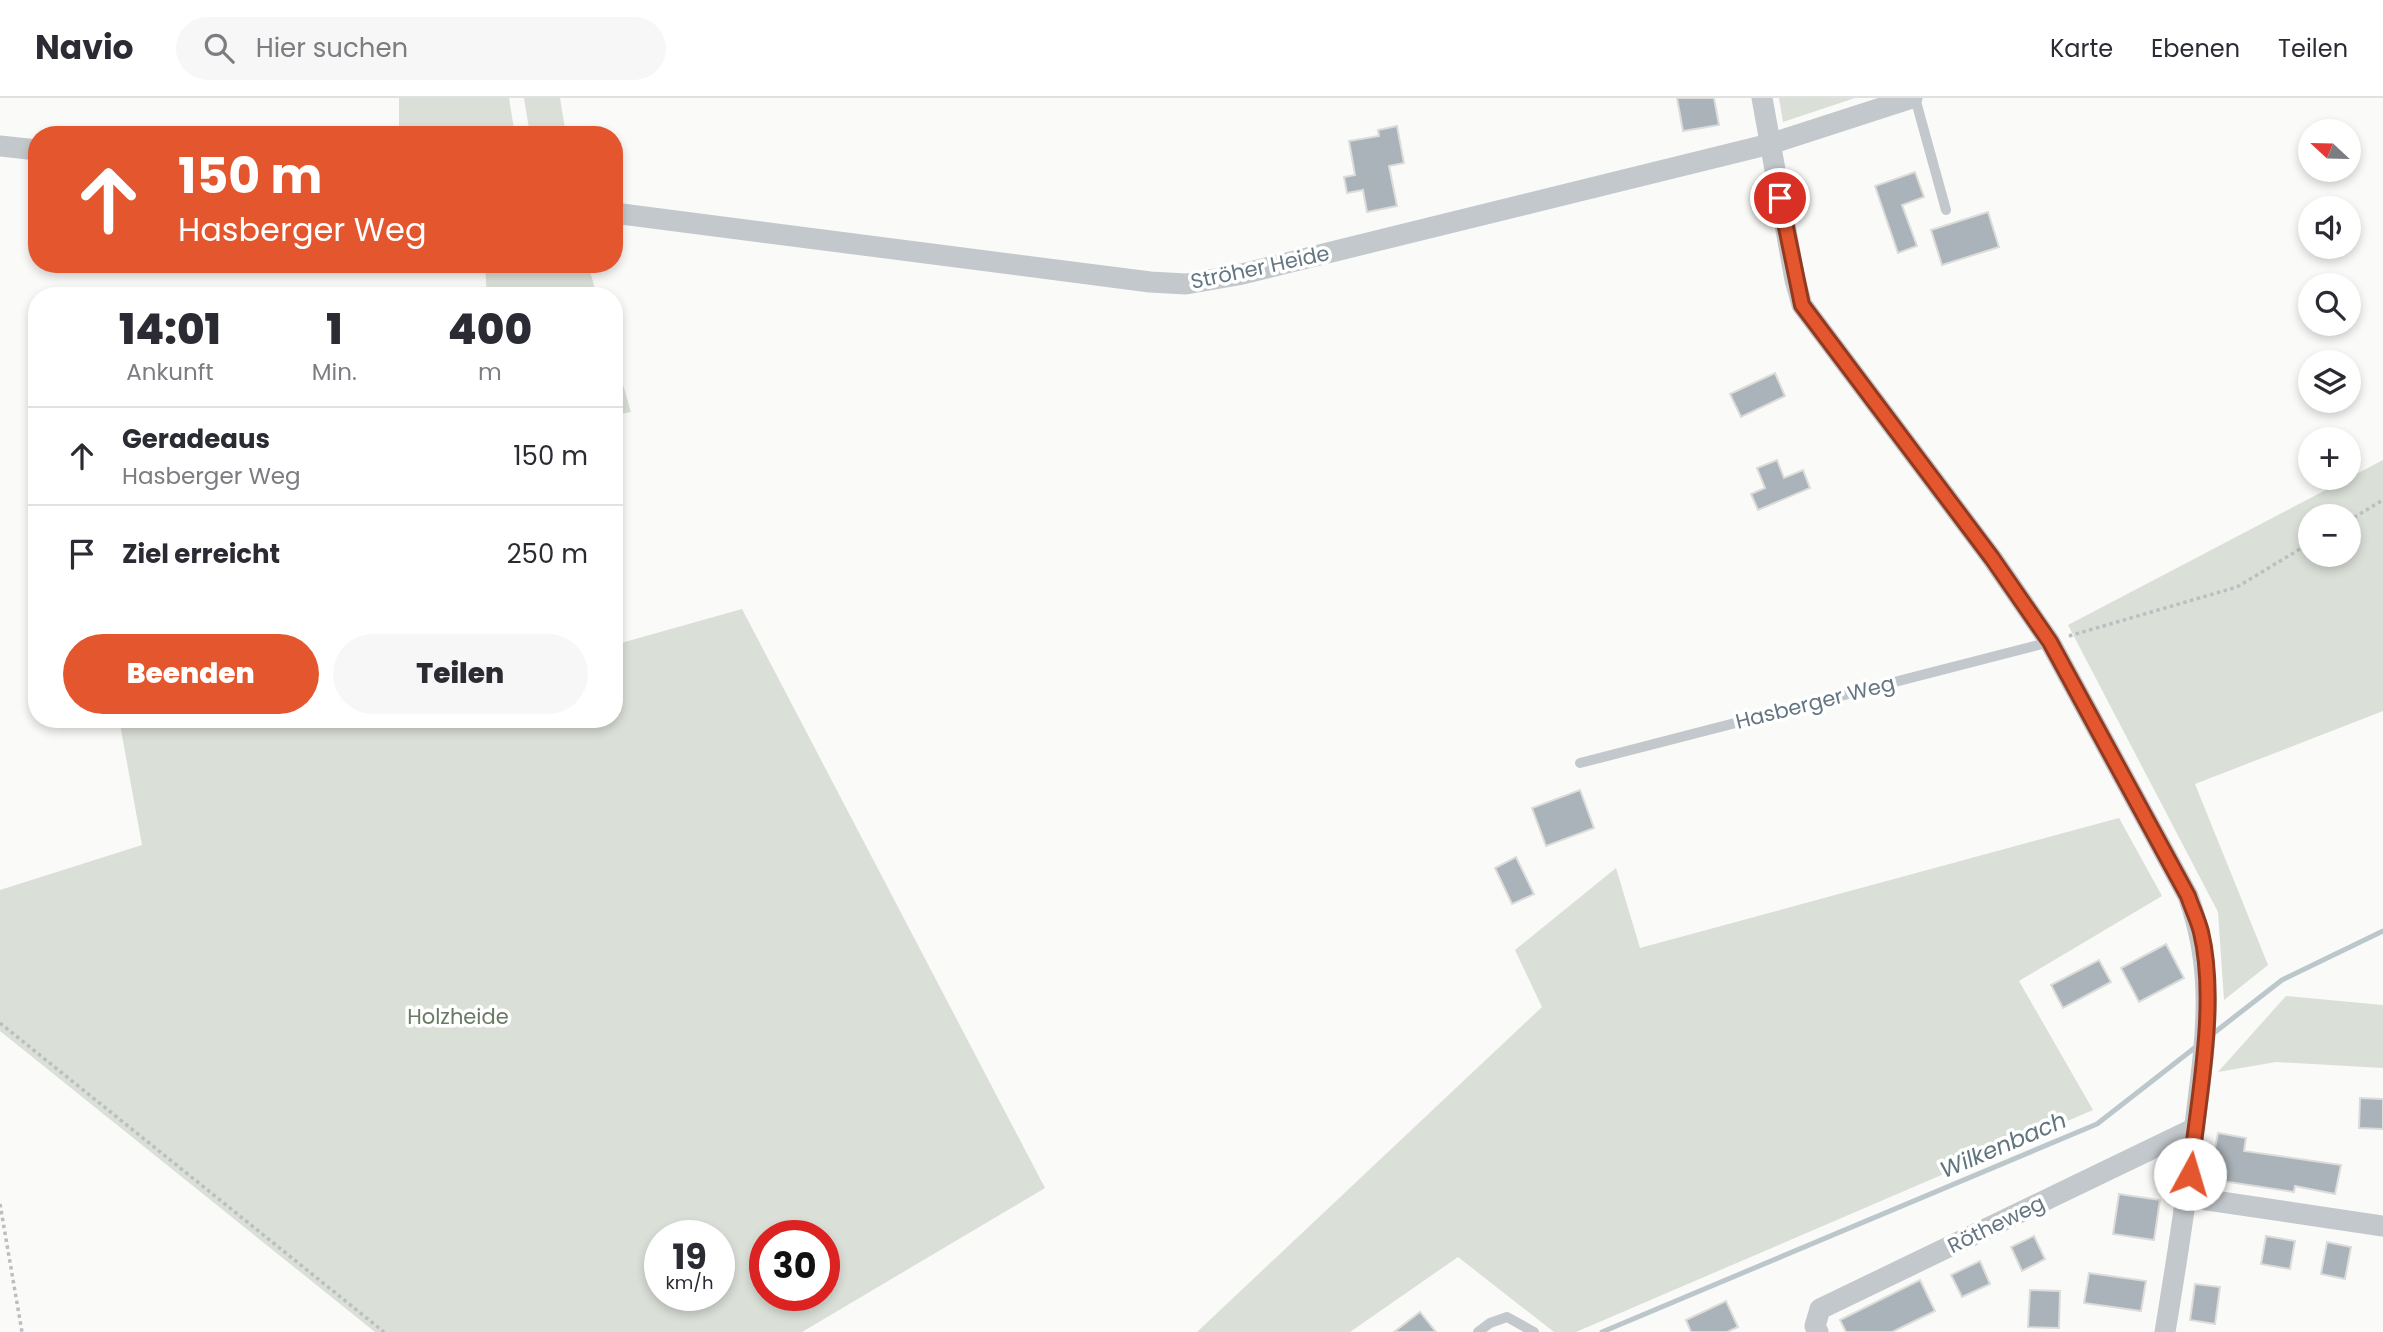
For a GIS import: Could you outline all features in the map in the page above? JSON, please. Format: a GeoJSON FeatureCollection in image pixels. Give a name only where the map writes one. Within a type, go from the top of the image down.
{"type":"FeatureCollection","features":[{"type":"Feature","properties":{"kind":"street"},"geometry":{"type":"LineString","coordinates":[[1762,98],[1794,280],[1802,305],[1992,558],[2050,642],[2188,896],[2201,932],[2206,969],[2205,1066],[2165,1332]]}},
{"type":"Feature","properties":{"kind":"street","name":"Ströher Heide"},"geometry":{"type":"LineString","coordinates":[[623,214],[1150,282],[1186,284],[1238,275],[1770,144],[1913,98]]}},
{"type":"Feature","properties":{"kind":"street"},"geometry":{"type":"LineString","coordinates":[[0,146],[28,149]]}},
{"type":"Feature","properties":{"kind":"street","name":"Rötheweg"},"geometry":{"type":"LineString","coordinates":[[1818,1332],[1815,1326],[1820,1309],[2195,1128]]}},
{"type":"Feature","properties":{"kind":"street"},"geometry":{"type":"LineString","coordinates":[[2187,1197],[2383,1226]]}},
{"type":"Feature","properties":{"kind":"lane"},"geometry":{"type":"LineString","coordinates":[[1913,98],[1946,210]]}},
{"type":"Feature","properties":{"kind":"lane","name":"Hasberger Weg"},"geometry":{"type":"LineString","coordinates":[[1580,763],[2050,642]]}},
{"type":"Feature","properties":{"kind":"lane"},"geometry":{"type":"LineString","coordinates":[[1478,1332],[1490,1323],[1507,1317],[1534,1332]]}},
{"type":"Feature","properties":{"kind":"path"},"geometry":{"type":"LineString","coordinates":[[2361,513],[2383,500]]}},
{"type":"Feature","properties":{"kind":"path"},"geometry":{"type":"LineString","coordinates":[[2050,642],[2236,587],[2298,550]]}},
{"type":"Feature","properties":{"kind":"path"},"geometry":{"type":"LineString","coordinates":[[0,1023],[384,1332]]}},
{"type":"Feature","properties":{"kind":"path"},"geometry":{"type":"LineString","coordinates":[[0,1204],[22,1332]]}},
{"type":"Feature","properties":{"kind":"green space"},"geometry":{"type":"Polygon","coordinates":[[[399,98],[509,98],[514,126],[399,126],[399,98]]]}},
{"type":"Feature","properties":{"kind":"green space"},"geometry":{"type":"Polygon","coordinates":[[[524,98],[560,98],[565,126],[529,126],[524,98]]]}},
{"type":"Feature","properties":{"kind":"green space"},"geometry":{"type":"Polygon","coordinates":[[[1779,98],[1855,98],[1783,122],[1779,98]]]}},
{"type":"Feature","properties":{"kind":"green space"},"geometry":{"type":"Polygon","coordinates":[[[486,273],[591,273],[594,287],[486,287],[486,273]]]}},
{"type":"Feature","properties":{"kind":"green space"},"geometry":{"type":"Polygon","coordinates":[[[623,385],[631,412],[623,413],[623,385]]]}},
{"type":"Feature","properties":{"kind":"green space"},"geometry":{"type":"Polygon","coordinates":[[[2383,460],[2383,711],[2195,784],[2268,965],[2224,1000],[2218,912],[2068,625],[2298,505],[2298,567],[2361,567],[2361,504],[2299,504],[2326,490],[2361,490],[2361,472],[2383,460]]]}},
{"type":"Feature","properties":{"kind":"green space","name":"Holzheide"},"geometry":{"type":"Polygon","coordinates":[[[742,609],[1045,1188],[840,1309],[840,1220],[749,1220],[749,1311],[837,1311],[802,1332],[375,1332],[0,1031],[0,890],[142,845],[121,728],[623,728],[623,642],[742,609]]]}},
{"type":"Feature","properties":{"kind":"green space"},"geometry":{"type":"Polygon","coordinates":[[[2119,818],[2162,896],[2019,981],[2093,1110],[1576,1332],[1554,1332],[1458,1257],[1350,1332],[1197,1332],[1542,1007],[1515,950],[1616,868],[1640,948],[2119,818]]]}},
{"type":"Feature","properties":{"kind":"green space"},"geometry":{"type":"Polygon","coordinates":[[[2286,996],[2383,1005],[2383,1068],[2276,1062],[2218,1072],[2286,996]]]}},
{"type":"Feature","properties":{"kind":"building"},"geometry":{"type":"Polygon","coordinates":[[[1677,98],[1714,98],[1719,125],[1683,131],[1677,98]]]}},
{"type":"Feature","properties":{"kind":"building"},"geometry":{"type":"Polygon","coordinates":[[[1397,126],[1404,163],[1389,166],[1397,206],[1367,212],[1363,190],[1347,193],[1344,177],[1355,175],[1349,141],[1379,136],[1378,130],[1397,126]]]}},
{"type":"Feature","properties":{"kind":"building"},"geometry":{"type":"Polygon","coordinates":[[[1915,172],[1924,197],[1902,205],[1917,246],[1898,253],[1875,186],[1915,172]]]}},
{"type":"Feature","properties":{"kind":"building"},"geometry":{"type":"Polygon","coordinates":[[[1988,212],[1999,247],[1942,265],[1931,230],[1988,212]]]}},
{"type":"Feature","properties":{"kind":"building"},"geometry":{"type":"Polygon","coordinates":[[[1775,373],[1785,396],[1741,417],[1730,394],[1775,373]]]}},
{"type":"Feature","properties":{"kind":"building"},"geometry":{"type":"Polygon","coordinates":[[[1777,460],[1784,478],[1803,470],[1810,488],[1758,510],[1751,494],[1765,488],[1757,468],[1777,460]]]}},
{"type":"Feature","properties":{"kind":"building"},"geometry":{"type":"Polygon","coordinates":[[[1580,790],[1594,828],[1546,846],[1532,808],[1580,790]]]}},
{"type":"Feature","properties":{"kind":"building"},"geometry":{"type":"Polygon","coordinates":[[[1516,857],[1534,894],[1512,904],[1495,868],[1516,857]]]}},
{"type":"Feature","properties":{"kind":"building"},"geometry":{"type":"Polygon","coordinates":[[[2166,944],[2184,978],[2139,1002],[2121,968],[2166,944]]]}},
{"type":"Feature","properties":{"kind":"building"},"geometry":{"type":"Polygon","coordinates":[[[2099,960],[2111,982],[2063,1008],[2051,985],[2099,960]]]}},
{"type":"Feature","properties":{"kind":"building"},"geometry":{"type":"Polygon","coordinates":[[[2360,1098],[2383,1099],[2383,1129],[2359,1128],[2360,1098]]]}},
{"type":"Feature","properties":{"kind":"building"},"geometry":{"type":"Polygon","coordinates":[[[2218,1133],[2246,1138],[2244,1151],[2341,1165],[2335,1194],[2295,1186],[2294,1192],[2209,1179],[2218,1133]]]}},
{"type":"Feature","properties":{"kind":"building"},"geometry":{"type":"Polygon","coordinates":[[[2119,1194],[2160,1200],[2154,1240],[2113,1234],[2119,1194]]]}},
{"type":"Feature","properties":{"kind":"building"},"geometry":{"type":"Polygon","coordinates":[[[2034,1236],[2045,1259],[2022,1271],[2011,1247],[2034,1236]]]}},
{"type":"Feature","properties":{"kind":"building"},"geometry":{"type":"Polygon","coordinates":[[[2266,1236],[2295,1241],[2290,1269],[2261,1264],[2266,1236]]]}},
{"type":"Feature","properties":{"kind":"building"},"geometry":{"type":"Polygon","coordinates":[[[2327,1242],[2351,1247],[2345,1279],[2321,1274],[2327,1242]]]}},
{"type":"Feature","properties":{"kind":"building"},"geometry":{"type":"Polygon","coordinates":[[[1980,1261],[1990,1284],[1962,1297],[1951,1275],[1980,1261]]]}},
{"type":"Feature","properties":{"kind":"building"},"geometry":{"type":"Polygon","coordinates":[[[2089,1273],[2146,1281],[2141,1311],[2084,1303],[2089,1273]]]}},
{"type":"Feature","properties":{"kind":"building"},"geometry":{"type":"Polygon","coordinates":[[[1920,1280],[1935,1311],[1892,1332],[1846,1332],[1840,1320],[1920,1280]]]}},
{"type":"Feature","properties":{"kind":"building"},"geometry":{"type":"Polygon","coordinates":[[[2195,1284],[2220,1287],[2215,1324],[2190,1320],[2195,1284]]]}},
{"type":"Feature","properties":{"kind":"building"},"geometry":{"type":"Polygon","coordinates":[[[2030,1290],[2060,1291],[2059,1328],[2028,1327],[2030,1290]]]}},
{"type":"Feature","properties":{"kind":"building"},"geometry":{"type":"Polygon","coordinates":[[[1726,1301],[1738,1327],[1727,1332],[1691,1332],[1686,1320],[1726,1301]]]}},
{"type":"Feature","properties":{"kind":"building"},"geometry":{"type":"Polygon","coordinates":[[[1420,1312],[1436,1332],[1394,1332],[1420,1312]]]}},
{"type":"Feature","properties":{"kind":"waterway","name":"Wilkenbach"},"geometry":{"type":"LineString","coordinates":[[2210,1036],[2282,980],[2383,931]]}},
{"type":"Feature","properties":{"kind":"waterway","name":"Wilkenbach"},"geometry":{"type":"LineString","coordinates":[[1602,1332],[2097,1124],[2197,1046]]}},
{"type":"Feature","properties":{"kind":"route"},"geometry":{"type":"LineString","coordinates":[[1780,198],[1794,280],[1802,305],[1992,558],[2050,642],[2188,896],[2201,932],[2206,969],[2205,1066],[2190,1174]]}}]}
